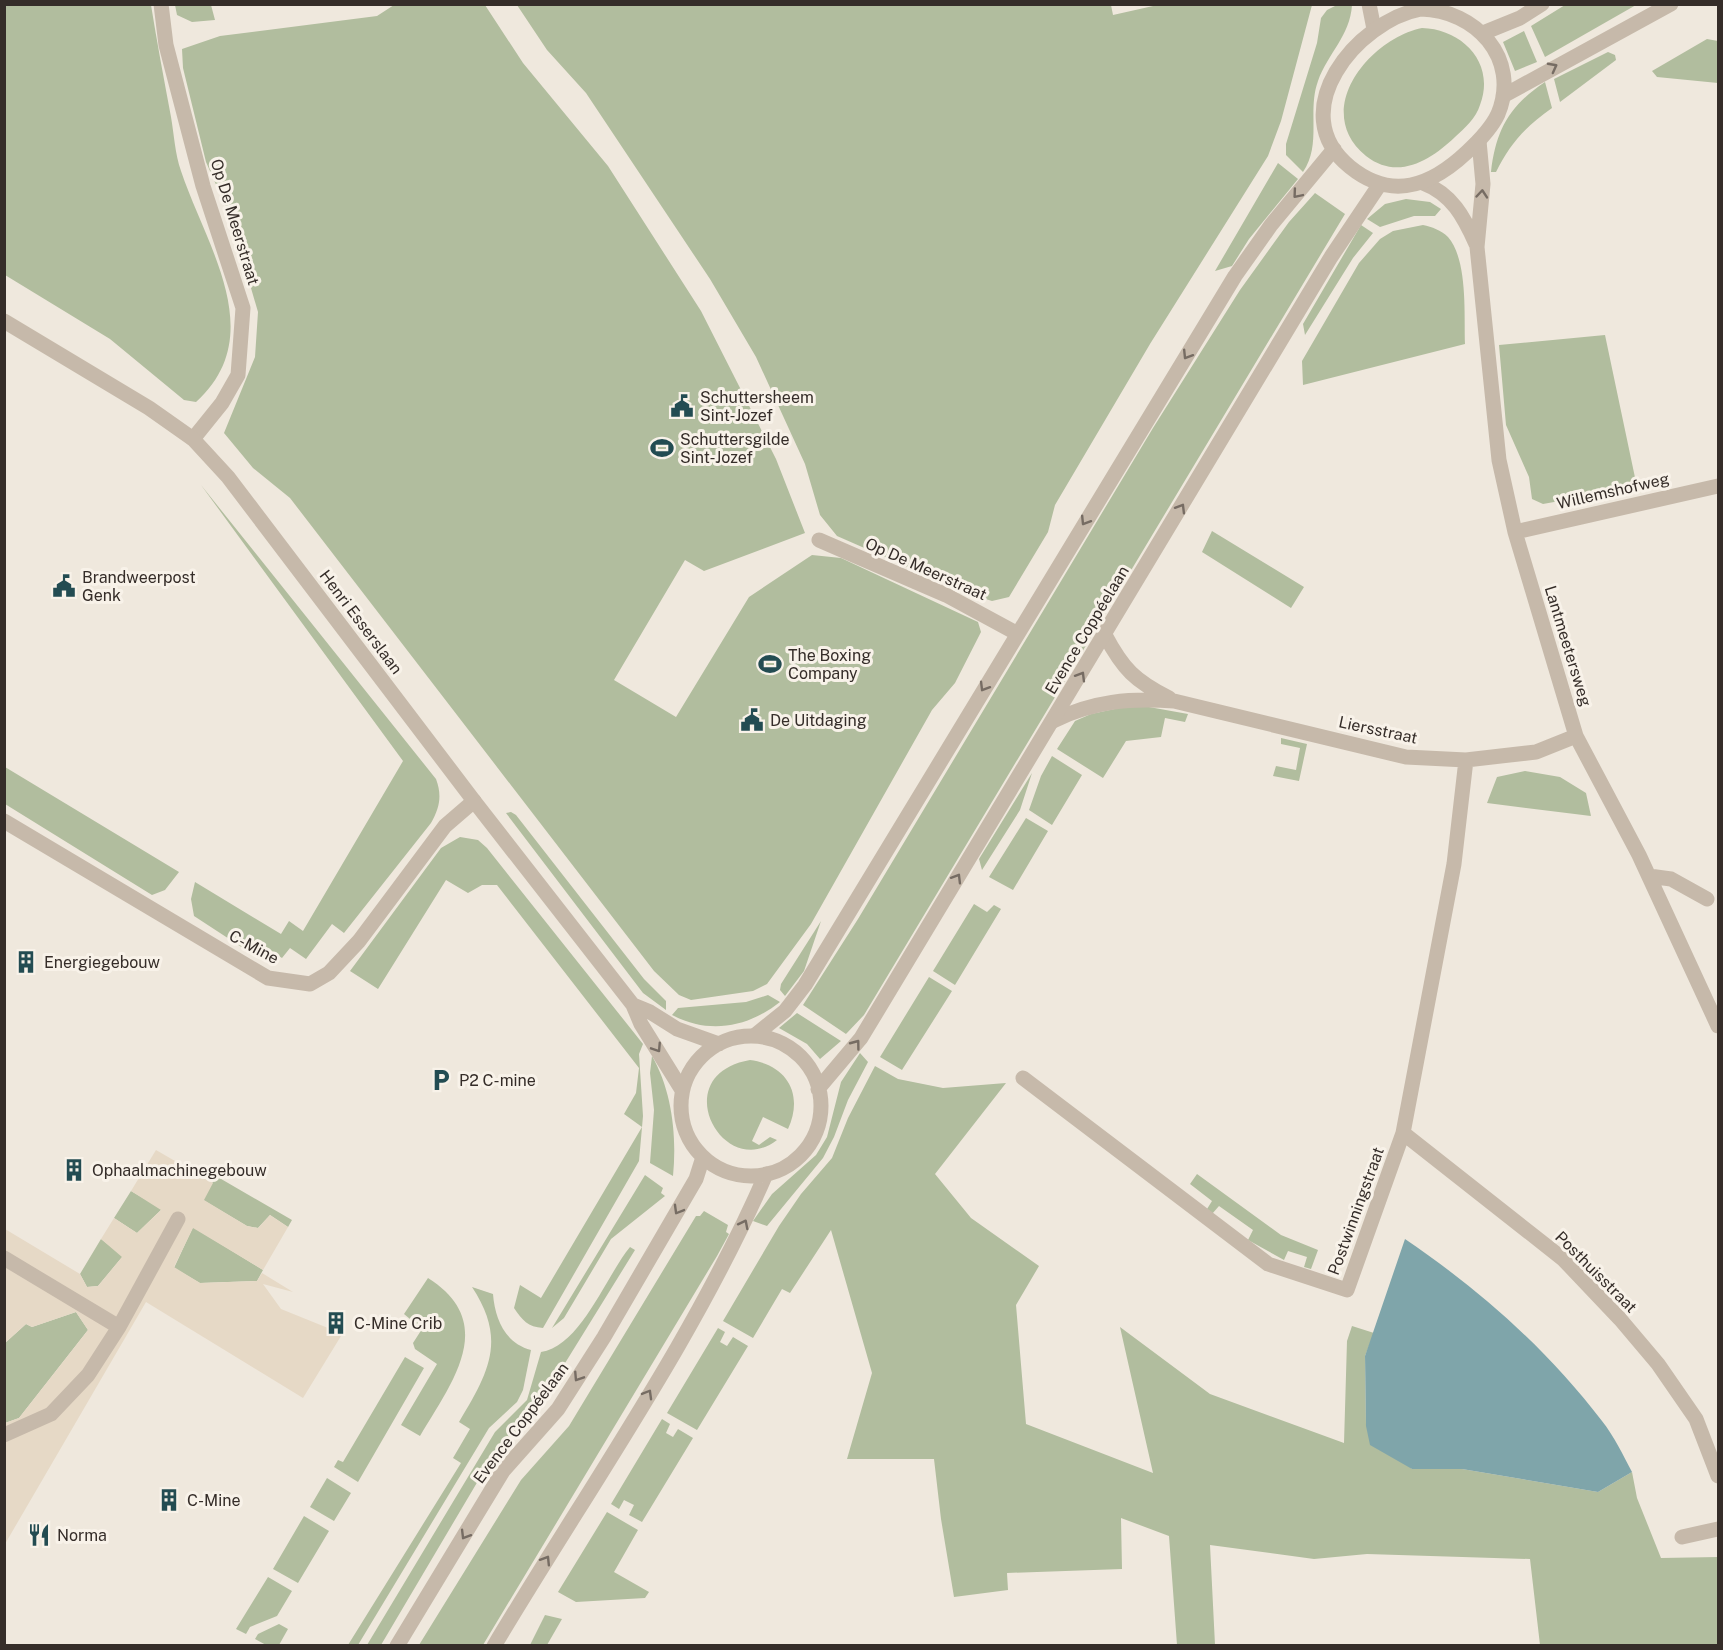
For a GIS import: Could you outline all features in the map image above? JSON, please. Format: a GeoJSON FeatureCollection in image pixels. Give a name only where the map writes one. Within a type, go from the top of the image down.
{"type":"FeatureCollection","features":[{"type":"Feature","properties":{"kind":"street","name":"Op De Meerstraat"},"geometry":{"type":"LineString","coordinates":[[161,4],[166,45],[203,186],[243,308],[238,375],[222,403],[193,440]]}},
{"type":"Feature","properties":{"kind":"street"},"geometry":{"type":"LineString","coordinates":[[1369,4],[1374,29]]}},
{"type":"Feature","properties":{"kind":"street"},"geometry":{"type":"LineString","coordinates":[[1483,33],[1520,18],[1542,4]]}},
{"type":"Feature","properties":{"kind":"street"},"geometry":{"type":"LineString","coordinates":[[1503,96],[1671,4]]}},
{"type":"Feature","properties":{"kind":"street"},"geometry":{"type":"LineString","coordinates":[[1419,7],[1454,14],[1483,33],[1500,62],[1503,96],[1491,127],[1479,141],[1439,176],[1424,183],[1407,186],[1380,184],[1344,163],[1334,149],[1324,116],[1329,83],[1336,67],[1374,29],[1404,12],[1419,7]]}},
{"type":"Feature","properties":{"kind":"street","name":"Lantmeetersweg"},"geometry":{"type":"LineString","coordinates":[[1479,141],[1483,184],[1477,247],[1499,460],[1515,532],[1576,736],[1648,876],[1719,1026]]}},
{"type":"Feature","properties":{"kind":"street"},"geometry":{"type":"LineString","coordinates":[[754,1036],[785,1011],[805,985],[1016,633],[1235,276],[1271,225],[1334,149]]}},
{"type":"Feature","properties":{"kind":"street","name":"Lantmeetersweg"},"geometry":{"type":"LineString","coordinates":[[1424,183],[1437,188],[1453,202],[1477,247]]}},
{"type":"Feature","properties":{"kind":"street","name":"Evence Coppéelaan"},"geometry":{"type":"LineString","coordinates":[[818,1089],[861,1038],[1351,224],[1380,184]]}},
{"type":"Feature","properties":{"kind":"street","name":"Henri Esserslaan"},"geometry":{"type":"LineString","coordinates":[[4,321],[149,408],[193,440],[228,477],[474,801],[633,1005],[641,1024],[682,1090]]}},
{"type":"Feature","properties":{"kind":"street","name":"Willemshofweg"},"geometry":{"type":"LineString","coordinates":[[1515,532],[1719,486]]}},
{"type":"Feature","properties":{"kind":"street","name":"Op De Meerstraat"},"geometry":{"type":"LineString","coordinates":[[819,540],[946,595],[1016,633]]}},
{"type":"Feature","properties":{"kind":"street","name":"Liersstraat"},"geometry":{"type":"LineString","coordinates":[[1105,635],[1123,667],[1143,685],[1174,700],[1406,757],[1466,760],[1536,752],[1576,736]]}},
{"type":"Feature","properties":{"kind":"street","name":"Liersstraat"},"geometry":{"type":"LineString","coordinates":[[1053,721],[1075,710],[1101,702],[1136,699],[1174,700]]}},
{"type":"Feature","properties":{"kind":"street","name":"Postwinningstraat"},"geometry":{"type":"LineString","coordinates":[[1023,1078],[1268,1264],[1347,1290],[1403,1132],[1454,864],[1466,760]]}},
{"type":"Feature","properties":{"kind":"street","name":"C-Mine"},"geometry":{"type":"LineString","coordinates":[[4,821],[268,978],[310,984],[329,973],[358,941],[444,826],[474,801]]}},
{"type":"Feature","properties":{"kind":"street"},"geometry":{"type":"LineString","coordinates":[[1648,876],[1671,879],[1707,899]]}},
{"type":"Feature","properties":{"kind":"street","name":"Henri Esserslaan"},"geometry":{"type":"LineString","coordinates":[[633,1005],[677,1029],[718,1044]]}},
{"type":"Feature","properties":{"kind":"street"},"geometry":{"type":"LineString","coordinates":[[754,1036],[776,1041],[795,1052],[810,1069],[818,1089],[819,1120],[806,1149],[781,1169],[766,1174],[733,1173],[717,1167],[703,1157],[692,1143],[684,1127],[681,1108],[682,1090],[690,1071],[702,1055],[730,1039],[754,1036]]}},
{"type":"Feature","properties":{"kind":"street","name":"Posthuisstraat"},"geometry":{"type":"LineString","coordinates":[[1403,1132],[1563,1259],[1620,1320],[1658,1364],[1696,1419],[1719,1476]]}},
{"type":"Feature","properties":{"kind":"street","name":"Evence Coppéelaan"},"geometry":{"type":"LineString","coordinates":[[396,1646],[503,1471],[558,1409],[604,1337],[696,1179],[703,1157]]}},
{"type":"Feature","properties":{"kind":"street"},"geometry":{"type":"LineString","coordinates":[[494,1646],[644,1401],[722,1267],[766,1174]]}},
{"type":"Feature","properties":{"kind":"street"},"geometry":{"type":"LineString","coordinates":[[4,1435],[51,1414],[88,1375],[119,1327],[178,1219]]}},
{"type":"Feature","properties":{"kind":"street"},"geometry":{"type":"LineString","coordinates":[[4,1258],[119,1327]]}},
{"type":"Feature","properties":{"kind":"street"},"geometry":{"type":"LineString","coordinates":[[1682,1537],[1719,1529]]}},
{"type":"Feature","properties":{"kind":"green space"},"geometry":{"type":"Polygon","coordinates":[[[1162,4],[1312,5],[1281,121],[1268,156],[1150,344],[1055,505],[1048,532],[1009,597],[992,601],[967,593],[837,536],[820,515],[805,464],[756,357],[710,279],[586,93],[547,50],[517,5],[1111,5],[1113,15],[1162,4]]]}},
{"type":"Feature","properties":{"kind":"green space"},"geometry":{"type":"Polygon","coordinates":[[[4,5],[151,5],[179,164],[216,259],[226,290],[230,319],[228,348],[218,376],[196,402],[184,400],[110,339],[5,275],[4,5]]]}},
{"type":"Feature","properties":{"kind":"green space"},"geometry":{"type":"Polygon","coordinates":[[[175,5],[211,5],[215,20],[192,22],[177,15],[175,5]]]}},
{"type":"Feature","properties":{"kind":"green space"},"geometry":{"type":"Polygon","coordinates":[[[394,5],[485,5],[523,63],[608,166],[701,311],[776,459],[805,533],[704,571],[685,560],[614,680],[676,717],[749,597],[812,555],[841,558],[978,622],[981,632],[955,683],[932,710],[811,924],[767,984],[753,991],[691,1000],[679,995],[654,971],[290,498],[253,468],[224,433],[255,357],[258,312],[230,216],[206,162],[183,68],[182,49],[220,36],[377,16],[394,5]]]}},
{"type":"Feature","properties":{"kind":"green space"},"geometry":{"type":"Polygon","coordinates":[[[1337,5],[1352,5],[1343,35],[1318,81],[1315,92],[1312,150],[1303,172],[1286,155],[1286,144],[1317,43],[1321,18],[1327,10],[1337,5]]]}},
{"type":"Feature","properties":{"kind":"green space"},"geometry":{"type":"Polygon","coordinates":[[[1565,5],[1636,5],[1545,57],[1531,26],[1565,5]]]}},
{"type":"Feature","properties":{"kind":"green space"},"geometry":{"type":"Polygon","coordinates":[[[1422,28],[1450,35],[1472,51],[1483,75],[1484,90],[1473,118],[1446,145],[1425,160],[1402,167],[1390,167],[1366,156],[1350,138],[1344,119],[1346,99],[1354,79],[1366,61],[1383,46],[1402,35],[1422,28]]]}},
{"type":"Feature","properties":{"kind":"green space"},"geometry":{"type":"Polygon","coordinates":[[[1524,31],[1537,62],[1515,71],[1503,42],[1524,31]]]}},
{"type":"Feature","properties":{"kind":"green space"},"geometry":{"type":"Polygon","coordinates":[[[1707,39],[1718,41],[1718,83],[1657,77],[1652,71],[1707,39]]]}},
{"type":"Feature","properties":{"kind":"green space"},"geometry":{"type":"Polygon","coordinates":[[[1608,52],[1615,55],[1616,60],[1560,102],[1554,79],[1608,52]]]}},
{"type":"Feature","properties":{"kind":"green space"},"geometry":{"type":"Polygon","coordinates":[[[1545,82],[1552,108],[1534,122],[1513,144],[1496,172],[1491,172],[1496,144],[1506,120],[1522,100],[1545,82]]]}},
{"type":"Feature","properties":{"kind":"green space"},"geometry":{"type":"Polygon","coordinates":[[[1278,163],[1298,179],[1249,239],[1232,266],[1215,271],[1278,163]]]}},
{"type":"Feature","properties":{"kind":"green space"},"geometry":{"type":"Polygon","coordinates":[[[1315,193],[1345,214],[864,1015],[846,1034],[803,1005],[858,919],[1153,428],[1240,290],[1289,222],[1315,193]]]}},
{"type":"Feature","properties":{"kind":"green space"},"geometry":{"type":"Polygon","coordinates":[[[1406,199],[1430,202],[1441,209],[1435,216],[1414,216],[1380,227],[1367,219],[1385,204],[1406,199]]]}},
{"type":"Feature","properties":{"kind":"green space"},"geometry":{"type":"Polygon","coordinates":[[[1361,225],[1373,233],[1353,258],[1305,335],[1303,324],[1361,225]]]}},
{"type":"Feature","properties":{"kind":"green space"},"geometry":{"type":"Polygon","coordinates":[[[1423,225],[1436,229],[1448,237],[1459,259],[1464,288],[1465,344],[1303,385],[1302,361],[1359,263],[1380,239],[1393,231],[1423,225]]]}},
{"type":"Feature","properties":{"kind":"green space"},"geometry":{"type":"Polygon","coordinates":[[[1605,335],[1637,487],[1543,504],[1532,499],[1529,477],[1506,425],[1499,345],[1605,335]]]}},
{"type":"Feature","properties":{"kind":"green space"},"geometry":{"type":"Polygon","coordinates":[[[201,485],[436,779],[438,785],[439,801],[431,823],[344,933],[332,924],[306,959],[290,948],[282,958],[257,941],[243,948],[194,916],[191,899],[195,882],[281,934],[289,921],[303,931],[403,761],[201,485]]]}},
{"type":"Feature","properties":{"kind":"green space"},"geometry":{"type":"Polygon","coordinates":[[[1212,531],[1304,587],[1291,608],[1202,552],[1212,531]]]}},
{"type":"Feature","properties":{"kind":"green space"},"geometry":{"type":"Polygon","coordinates":[[[1124,707],[1149,707],[1188,714],[1185,722],[1165,718],[1161,737],[1126,741],[1103,778],[1057,749],[1075,721],[1091,714],[1124,707]]]}},
{"type":"Feature","properties":{"kind":"green space"},"geometry":{"type":"Polygon","coordinates":[[[1281,738],[1307,744],[1299,781],[1273,776],[1276,766],[1296,770],[1300,748],[1281,744],[1281,738]]]}},
{"type":"Feature","properties":{"kind":"green space"},"geometry":{"type":"Polygon","coordinates":[[[1052,756],[1082,775],[1052,825],[1029,810],[1041,776],[1052,756]]]}},
{"type":"Feature","properties":{"kind":"green space"},"geometry":{"type":"Polygon","coordinates":[[[4,767],[179,872],[165,890],[152,895],[5,804],[4,767]]]}},
{"type":"Feature","properties":{"kind":"green space"},"geometry":{"type":"Polygon","coordinates":[[[1525,771],[1560,777],[1586,793],[1591,816],[1487,803],[1497,777],[1525,771]]]}},
{"type":"Feature","properties":{"kind":"green space"},"geometry":{"type":"Polygon","coordinates":[[[1032,773],[1020,810],[982,870],[979,859],[1032,773]]]}},
{"type":"Feature","properties":{"kind":"green space"},"geometry":{"type":"Polygon","coordinates":[[[511,812],[516,815],[644,979],[666,1001],[666,1010],[643,993],[506,813],[511,812]]]}},
{"type":"Feature","properties":{"kind":"green space"},"geometry":{"type":"Polygon","coordinates":[[[1026,818],[1048,831],[1013,890],[989,877],[1026,818]]]}},
{"type":"Feature","properties":{"kind":"green space"},"geometry":{"type":"Polygon","coordinates":[[[460,837],[478,840],[487,848],[643,1044],[639,1054],[643,1116],[639,1161],[543,1328],[526,1322],[514,1308],[520,1285],[541,1298],[642,1127],[624,1114],[636,1093],[639,1068],[497,885],[482,885],[468,893],[446,880],[378,989],[350,971],[441,848],[460,837]]]}},
{"type":"Feature","properties":{"kind":"green space"},"geometry":{"type":"Polygon","coordinates":[[[974,904],[987,912],[994,905],[1001,909],[955,985],[933,971],[974,904]]]}},
{"type":"Feature","properties":{"kind":"green space"},"geometry":{"type":"Polygon","coordinates":[[[821,921],[804,971],[785,996],[780,990],[781,984],[821,921]]]}},
{"type":"Feature","properties":{"kind":"green space"},"geometry":{"type":"Polygon","coordinates":[[[929,977],[952,991],[902,1070],[880,1057],[929,977]]]}},
{"type":"Feature","properties":{"kind":"green space"},"geometry":{"type":"Polygon","coordinates":[[[768,995],[780,1002],[755,1017],[728,1025],[700,1025],[672,1015],[678,1008],[746,1002],[768,995]]]}},
{"type":"Feature","properties":{"kind":"green space"},"geometry":{"type":"Polygon","coordinates":[[[797,1013],[841,1041],[820,1059],[807,1044],[779,1028],[797,1013]]]}},
{"type":"Feature","properties":{"kind":"green space"},"geometry":{"type":"Polygon","coordinates":[[[860,1053],[868,1062],[848,1100],[823,1158],[767,1226],[753,1221],[772,1194],[816,1155],[827,1137],[841,1082],[860,1053]]]}},
{"type":"Feature","properties":{"kind":"green space"},"geometry":{"type":"Polygon","coordinates":[[[652,1056],[664,1084],[672,1114],[673,1176],[650,1163],[654,1110],[650,1073],[652,1056]]]}},
{"type":"Feature","properties":{"kind":"green space"},"geometry":{"type":"Polygon","coordinates":[[[750,1060],[774,1068],[783,1075],[793,1093],[794,1104],[788,1129],[763,1117],[752,1141],[759,1145],[770,1137],[777,1140],[757,1149],[738,1147],[722,1137],[711,1121],[707,1103],[711,1085],[725,1069],[750,1060]]]}},
{"type":"Feature","properties":{"kind":"green space"},"geometry":{"type":"Polygon","coordinates":[[[875,1066],[898,1079],[943,1088],[1006,1083],[935,1174],[971,1218],[1039,1266],[1016,1305],[1026,1424],[1153,1473],[1120,1327],[1210,1394],[1344,1443],[1347,1341],[1352,1326],[1374,1333],[1365,1356],[1366,1425],[1412,1469],[1462,1469],[1598,1492],[1632,1472],[1637,1498],[1661,1558],[1718,1557],[1718,1645],[1540,1645],[1530,1559],[1367,1554],[1314,1559],[1210,1545],[1215,1645],[1177,1645],[1169,1536],[1121,1518],[1122,1569],[1007,1573],[1008,1590],[954,1597],[934,1459],[847,1459],[872,1373],[831,1230],[790,1293],[782,1289],[753,1338],[723,1321],[779,1226],[801,1194],[832,1158],[848,1118],[875,1066]]]}},
{"type":"Feature","properties":{"kind":"green space"},"geometry":{"type":"Polygon","coordinates":[[[1197,1174],[1281,1235],[1318,1250],[1311,1269],[1304,1267],[1307,1257],[1288,1251],[1284,1260],[1248,1240],[1253,1230],[1219,1206],[1212,1214],[1207,1209],[1212,1201],[1190,1184],[1197,1174]]]}},
{"type":"Feature","properties":{"kind":"green space"},"geometry":{"type":"Polygon","coordinates":[[[645,1175],[663,1188],[661,1193],[665,1196],[611,1239],[564,1318],[552,1328],[645,1175]]]}},
{"type":"Feature","properties":{"kind":"green space"},"geometry":{"type":"Polygon","coordinates":[[[216,1176],[292,1220],[288,1227],[270,1215],[258,1228],[247,1226],[203,1200],[216,1176]]]}},
{"type":"Feature","properties":{"kind":"green space"},"geometry":{"type":"Polygon","coordinates":[[[131,1191],[162,1209],[137,1233],[114,1218],[131,1191]]]}},
{"type":"Feature","properties":{"kind":"green space"},"geometry":{"type":"Polygon","coordinates":[[[704,1211],[728,1225],[726,1232],[729,1234],[483,1645],[419,1645],[521,1480],[569,1426],[696,1216],[700,1216],[704,1211]]]}},
{"type":"Feature","properties":{"kind":"green space"},"geometry":{"type":"Polygon","coordinates":[[[193,1227],[263,1270],[257,1281],[200,1283],[174,1268],[193,1227]]]}},
{"type":"Feature","properties":{"kind":"green space"},"geometry":{"type":"Polygon","coordinates":[[[101,1239],[123,1256],[98,1286],[87,1287],[80,1274],[101,1239]]]}},
{"type":"Feature","properties":{"kind":"green space"},"geometry":{"type":"Polygon","coordinates":[[[630,1247],[635,1250],[541,1402],[488,1464],[381,1645],[367,1645],[495,1432],[527,1400],[541,1352],[555,1347],[580,1324],[630,1247]]]}},
{"type":"Feature","properties":{"kind":"green space"},"geometry":{"type":"Polygon","coordinates":[[[428,1278],[449,1295],[461,1314],[465,1334],[463,1354],[455,1374],[420,1436],[401,1425],[437,1364],[415,1349],[413,1343],[422,1329],[404,1314],[428,1278]]]}},
{"type":"Feature","properties":{"kind":"green space"},"geometry":{"type":"Polygon","coordinates":[[[472,1287],[493,1294],[496,1312],[503,1329],[514,1342],[531,1350],[523,1390],[517,1402],[489,1428],[358,1645],[348,1645],[461,1463],[453,1458],[470,1429],[459,1422],[486,1371],[491,1340],[489,1323],[483,1306],[472,1287]]]}},
{"type":"Feature","properties":{"kind":"green space"},"geometry":{"type":"Polygon","coordinates":[[[76,1312],[88,1330],[19,1418],[5,1423],[5,1343],[26,1324],[32,1327],[76,1312]]]}},
{"type":"Feature","properties":{"kind":"green space"},"geometry":{"type":"Polygon","coordinates":[[[718,1328],[725,1332],[720,1342],[727,1346],[733,1337],[748,1346],[697,1430],[667,1413],[718,1328]]]}},
{"type":"Feature","properties":{"kind":"green space"},"geometry":{"type":"Polygon","coordinates":[[[405,1357],[424,1368],[358,1482],[334,1467],[338,1460],[343,1462],[405,1357]]]}},
{"type":"Feature","properties":{"kind":"green space"},"geometry":{"type":"Polygon","coordinates":[[[662,1419],[670,1424],[666,1433],[673,1437],[678,1429],[693,1438],[642,1522],[629,1515],[634,1505],[624,1500],[619,1509],[611,1504],[662,1419]]]}},
{"type":"Feature","properties":{"kind":"green space"},"geometry":{"type":"Polygon","coordinates":[[[327,1478],[351,1493],[334,1521],[310,1507],[327,1478]]]}},
{"type":"Feature","properties":{"kind":"green space"},"geometry":{"type":"Polygon","coordinates":[[[607,1512],[638,1530],[614,1572],[649,1592],[645,1598],[576,1602],[558,1592],[607,1512]]]}},
{"type":"Feature","properties":{"kind":"green space"},"geometry":{"type":"Polygon","coordinates":[[[304,1516],[329,1531],[298,1583],[273,1569],[304,1516]]]}},
{"type":"Feature","properties":{"kind":"green space"},"geometry":{"type":"Polygon","coordinates":[[[268,1577],[292,1591],[277,1616],[250,1627],[246,1634],[236,1629],[268,1577]]]}},
{"type":"Feature","properties":{"kind":"green space"},"geometry":{"type":"Polygon","coordinates":[[[545,1615],[562,1619],[547,1645],[530,1645],[545,1615]]]}},
{"type":"Feature","properties":{"kind":"green space"},"geometry":{"type":"Polygon","coordinates":[[[279,1624],[288,1629],[279,1645],[266,1645],[255,1639],[258,1634],[279,1624]]]}},
{"type":"Feature","properties":{"kind":"shaded area"},"geometry":{"type":"Polygon","coordinates":[[[156,1150],[213,1183],[204,1200],[247,1226],[258,1228],[270,1215],[288,1227],[263,1270],[193,1228],[174,1267],[200,1283],[257,1281],[262,1273],[293,1292],[263,1284],[281,1309],[328,1328],[335,1326],[338,1328],[335,1331],[341,1336],[303,1398],[146,1302],[5,1544],[5,1423],[19,1418],[88,1330],[76,1312],[32,1327],[26,1324],[5,1343],[5,1229],[80,1274],[87,1287],[98,1286],[122,1257],[101,1239],[114,1218],[137,1233],[161,1210],[131,1191],[156,1150]]]}},
{"type":"Feature","properties":{"kind":"water"},"geometry":{"type":"Polygon","coordinates":[[[1405,1239],[1486,1300],[1559,1369],[1602,1421],[1632,1472],[1598,1492],[1462,1469],[1412,1469],[1370,1445],[1366,1426],[1365,1356],[1405,1239]]]}},
{"type":"Feature","properties":{"kind":"place","name":"Schuttersheem Sint-Jozef"},"geometry":{"type":"Point","coordinates":[682,406]}},
{"type":"Feature","properties":{"kind":"place","name":"Schuttersgilde Sint-Jozef"},"geometry":{"type":"Point","coordinates":[662,448]}},
{"type":"Feature","properties":{"kind":"place","name":"Brandweerpost Genk"},"geometry":{"type":"Point","coordinates":[64,586]}},
{"type":"Feature","properties":{"kind":"place","name":"The Boxing Company"},"geometry":{"type":"Point","coordinates":[770,664]}},
{"type":"Feature","properties":{"kind":"place","name":"De Uitdaging"},"geometry":{"type":"Point","coordinates":[752,720]}},
{"type":"Feature","properties":{"kind":"place","name":"Energiegebouw"},"geometry":{"type":"Point","coordinates":[26,962]}},
{"type":"Feature","properties":{"kind":"place","name":"P2 C-mine"},"geometry":{"type":"Point","coordinates":[441,1080]}},
{"type":"Feature","properties":{"kind":"place","name":"Ophaalmachinegebouw"},"geometry":{"type":"Point","coordinates":[74,1170]}},
{"type":"Feature","properties":{"kind":"place","name":"C-Mine Crib"},"geometry":{"type":"Point","coordinates":[336,1323]}},
{"type":"Feature","properties":{"kind":"place","name":"C-Mine"},"geometry":{"type":"Point","coordinates":[169,1500]}},
{"type":"Feature","properties":{"kind":"place","name":"Norma"},"geometry":{"type":"Point","coordinates":[39,1535]}}]}
